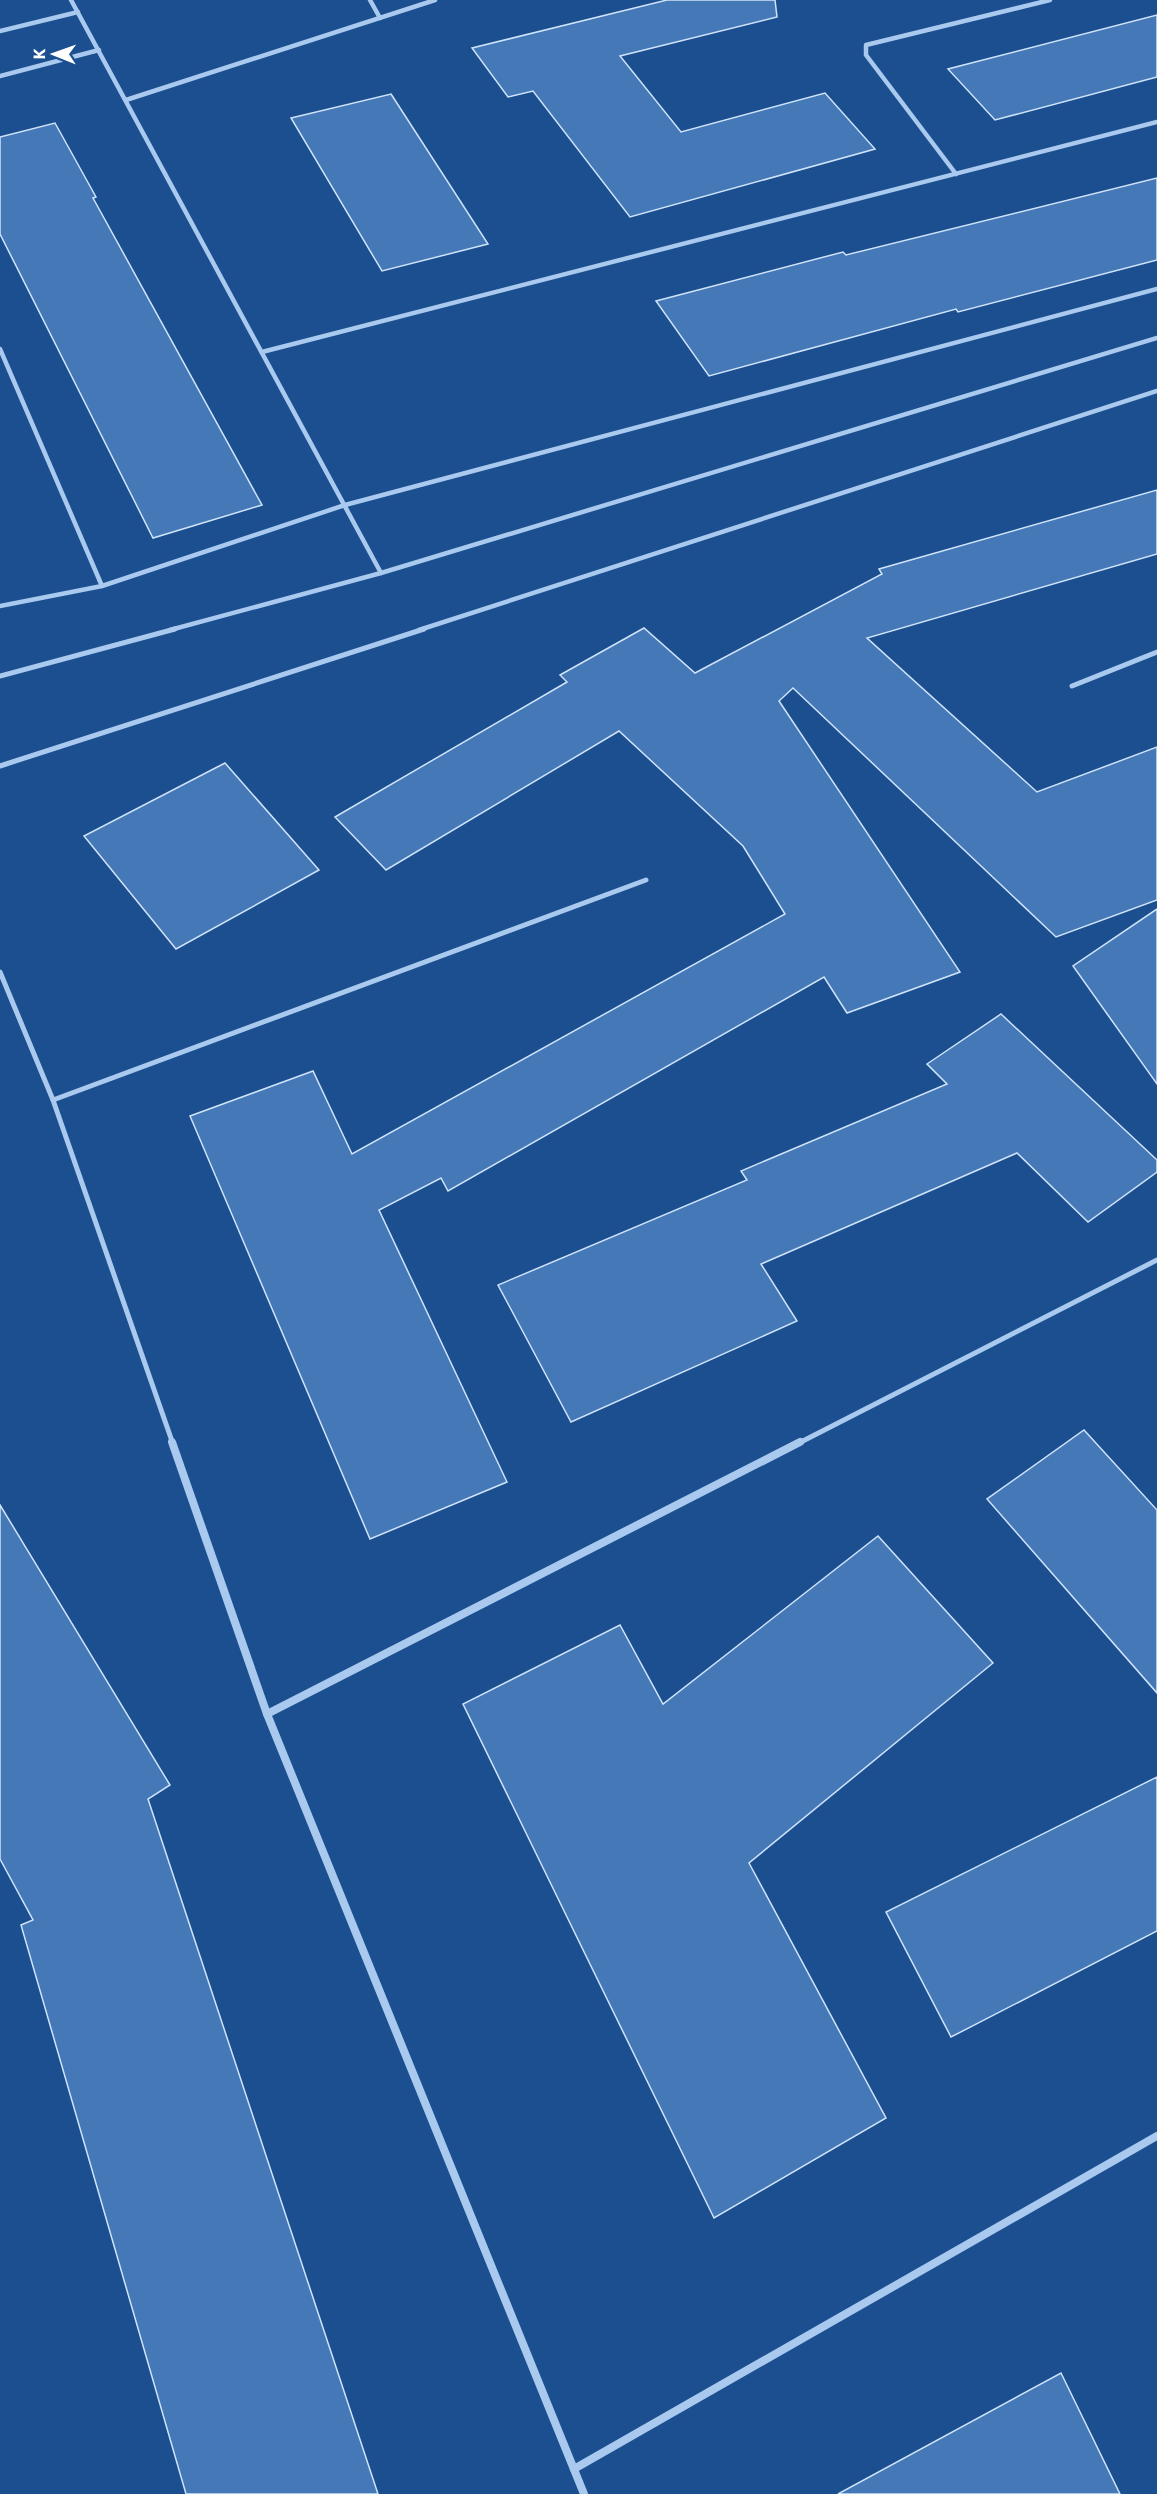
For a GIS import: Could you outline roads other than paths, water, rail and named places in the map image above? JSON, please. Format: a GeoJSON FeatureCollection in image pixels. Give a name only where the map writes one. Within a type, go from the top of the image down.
{"type":"FeatureCollection","features":[{"type":"Feature","properties":{"kind":"street"},"geometry":{"type":"LineString","coordinates":[[72,0],[381,573]]}},
{"type":"Feature","properties":{"kind":"street"},"geometry":{"type":"LineString","coordinates":[[370,0],[380,18]]}},
{"type":"Feature","properties":{"kind":"street"},"geometry":{"type":"LineString","coordinates":[[126,100],[435,0]]}},
{"type":"Feature","properties":{"kind":"street"},"geometry":{"type":"LineString","coordinates":[[956,174],[866,55],[866,45],[1050,0]]}},
{"type":"Feature","properties":{"kind":"street"},"geometry":{"type":"LineString","coordinates":[[0,32],[78,12]]}},
{"type":"Feature","properties":{"kind":"street"},"geometry":{"type":"LineString","coordinates":[[0,76],[99,50]]}},
{"type":"Feature","properties":{"kind":"street"},"geometry":{"type":"LineString","coordinates":[[262,352],[1157,122]]}},
{"type":"Feature","properties":{"kind":"street"},"geometry":{"type":"LineString","coordinates":[[0,606],[102,586],[345,505],[1157,289]]}},
{"type":"Feature","properties":{"kind":"street"},"geometry":{"type":"LineString","coordinates":[[0,676],[381,573],[1157,338]]}},
{"type":"Feature","properties":{"kind":"street"},"geometry":{"type":"LineString","coordinates":[[0,349],[102,586]]}},
{"type":"Feature","properties":{"kind":"street"},"geometry":{"type":"LineString","coordinates":[[0,766],[1157,391]]}},
{"type":"Feature","properties":{"kind":"street"},"geometry":{"type":"LineString","coordinates":[[1072,686],[1157,652]]}},
{"type":"Feature","properties":{"kind":"street"},"geometry":{"type":"LineString","coordinates":[[53,1100],[646,880]]}},
{"type":"Feature","properties":{"kind":"street"},"geometry":{"type":"LineString","coordinates":[[0,972],[53,1100],[267,1714],[584,2494]]}},
{"type":"Feature","properties":{"kind":"street"},"geometry":{"type":"LineString","coordinates":[[267,1714],[1157,1260]]}},
{"type":"Feature","properties":{"kind":"street"},"geometry":{"type":"LineString","coordinates":[[574,2469],[1157,2136]]}}]}
